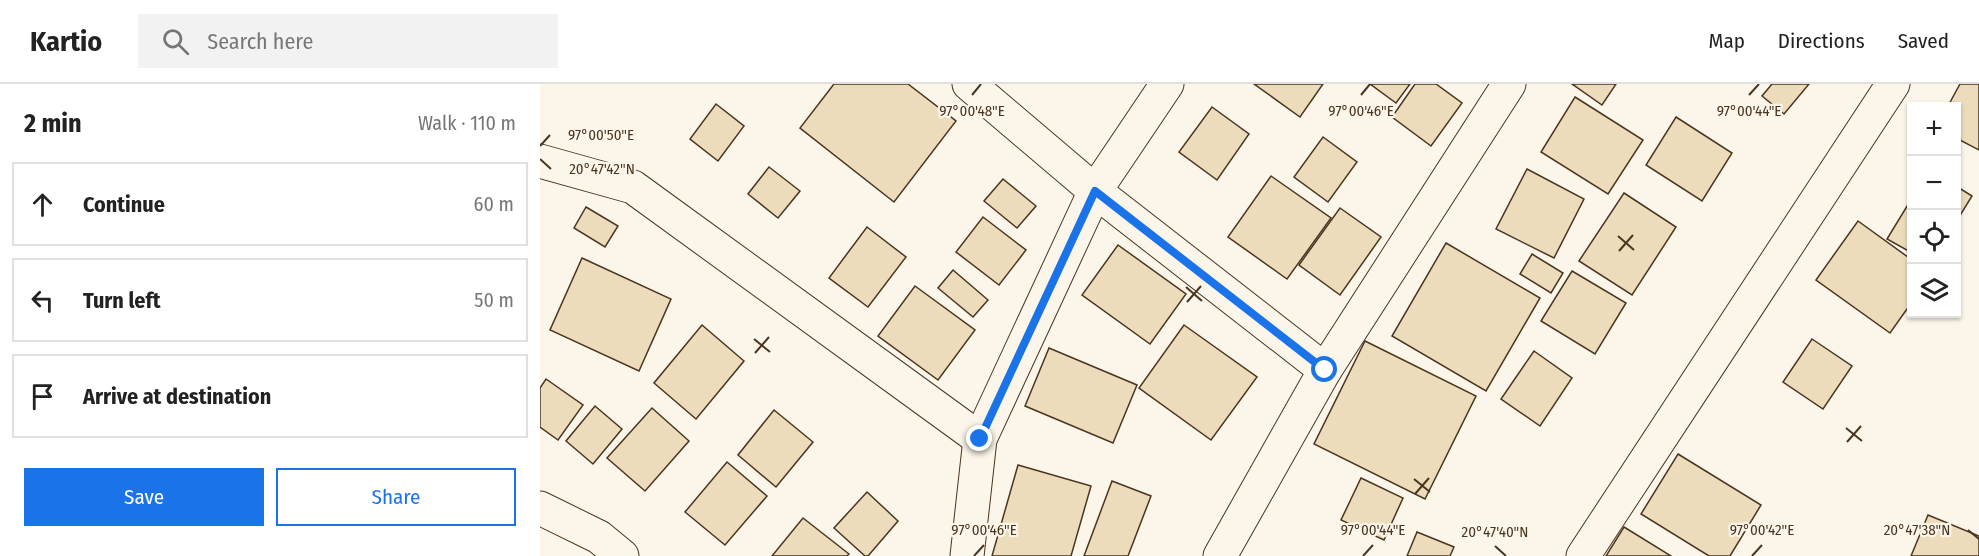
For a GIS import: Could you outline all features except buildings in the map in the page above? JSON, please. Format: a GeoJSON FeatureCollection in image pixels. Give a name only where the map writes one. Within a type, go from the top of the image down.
{"type":"FeatureCollection","features":[{"type":"Feature","properties":{"kind":"street"},"geometry":{"type":"LineString","coordinates":[[969,84],[1095,191],[1325,370]]}},
{"type":"Feature","properties":{"kind":"street"},"geometry":{"type":"LineString","coordinates":[[967,556],[980,439],[1095,191],[1167,84]]}},
{"type":"Feature","properties":{"kind":"street"},"geometry":{"type":"LineString","coordinates":[[1220,556],[1325,370],[1509,84]]}},
{"type":"Feature","properties":{"kind":"street"},"geometry":{"type":"LineString","coordinates":[[1583,556],[1887,87]]}},
{"type":"Feature","properties":{"kind":"street"},"geometry":{"type":"LineString","coordinates":[[540,161],[633,187],[980,439]]}},
{"type":"Feature","properties":{"kind":"street"},"geometry":{"type":"LineString","coordinates":[[540,508],[599,537],[622,556]]}},
{"type":"Feature","properties":{"kind":"route"},"geometry":{"type":"LineString","coordinates":[[980,439],[1095,191],[1325,370]]}}]}
